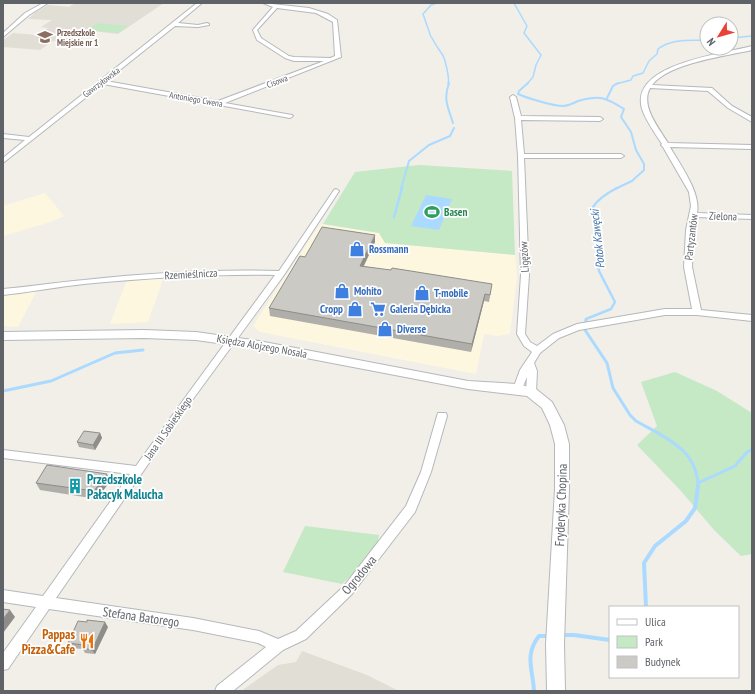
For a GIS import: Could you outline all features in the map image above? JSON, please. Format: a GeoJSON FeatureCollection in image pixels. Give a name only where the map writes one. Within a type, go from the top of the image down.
{"type":"FeatureCollection","features":[{"type":"Feature","properties":{"kind":"street"},"geometry":{"type":"LineString","coordinates":[[3,36],[27,14],[46,3]]}},
{"type":"Feature","properties":{"kind":"street","name":"Gawrzyłowska"},"geometry":{"type":"LineString","coordinates":[[3,161],[28,139],[200,3]]}},
{"type":"Feature","properties":{"kind":"street"},"geometry":{"type":"LineString","coordinates":[[265,3],[275,7],[312,10],[325,14],[335,21],[338,57],[334,58]]}},
{"type":"Feature","properties":{"kind":"street","name":"Cisowa"},"geometry":{"type":"LineString","coordinates":[[275,7],[255,30],[259,39],[287,57],[294,59],[334,58]]}},
{"type":"Feature","properties":{"kind":"street"},"geometry":{"type":"LineString","coordinates":[[173,24],[198,26],[207,24]]}},
{"type":"Feature","properties":{"kind":"street"},"geometry":{"type":"LineString","coordinates":[[647,86],[660,75],[679,65],[752,48]]}},
{"type":"Feature","properties":{"kind":"street","name":"Cisowa"},"geometry":{"type":"LineString","coordinates":[[219,103],[334,58]]}},
{"type":"Feature","properties":{"kind":"street","name":"Antoniego Cwena"},"geometry":{"type":"LineString","coordinates":[[101,82],[290,116]]}},
{"type":"Feature","properties":{"kind":"street"},"geometry":{"type":"LineString","coordinates":[[647,86],[710,89],[730,107],[752,120]]}},
{"type":"Feature","properties":{"kind":"street","name":"Partyzantów"},"geometry":{"type":"LineString","coordinates":[[647,86],[642,102],[664,145],[687,180],[692,192],[695,206],[690,230],[688,267],[697,312]]}},
{"type":"Feature","properties":{"kind":"street","name":"Ligęzów"},"geometry":{"type":"LineString","coordinates":[[513,97],[518,118],[521,156],[526,275],[521,334],[526,344],[537,351]]}},
{"type":"Feature","properties":{"kind":"street"},"geometry":{"type":"LineString","coordinates":[[518,118],[600,120]]}},
{"type":"Feature","properties":{"kind":"street"},"geometry":{"type":"LineString","coordinates":[[3,136],[28,139]]}},
{"type":"Feature","properties":{"kind":"street"},"geometry":{"type":"LineString","coordinates":[[664,145],[752,147]]}},
{"type":"Feature","properties":{"kind":"street"},"geometry":{"type":"LineString","coordinates":[[521,156],[621,156]]}},
{"type":"Feature","properties":{"kind":"street"},"geometry":{"type":"LineString","coordinates":[[281,273],[336,191]]}},
{"type":"Feature","properties":{"kind":"street","name":"Zielona"},"geometry":{"type":"LineString","coordinates":[[694,215],[752,217]]}},
{"type":"Feature","properties":{"kind":"street","name":"Rzemieślnicza"},"geometry":{"type":"LineString","coordinates":[[3,292],[84,282],[154,276],[234,272],[281,273]]}},
{"type":"Feature","properties":{"kind":"street","name":"Jana III Sobieskiego"},"geometry":{"type":"LineString","coordinates":[[3,664],[45,602],[281,273]]}},
{"type":"Feature","properties":{"kind":"street"},"geometry":{"type":"LineString","coordinates":[[524,390],[532,371],[530,363],[537,351],[556,336],[578,327],[665,312],[697,312],[752,318]]}},
{"type":"Feature","properties":{"kind":"street","name":"Księdza Alojzego Nosala"},"geometry":{"type":"LineString","coordinates":[[3,336],[144,334],[196,336],[232,340],[468,385],[524,390]]}},
{"type":"Feature","properties":{"kind":"street","name":"Fryderyka Chopina"},"geometry":{"type":"LineString","coordinates":[[524,390],[547,405],[557,425],[562,444],[562,489],[555,636],[556,691]]}},
{"type":"Feature","properties":{"kind":"street","name":"Ogrodowa"},"geometry":{"type":"LineString","coordinates":[[222,691],[278,646],[301,635],[348,590],[411,509],[426,472],[442,416]]}},
{"type":"Feature","properties":{"kind":"street"},"geometry":{"type":"LineString","coordinates":[[3,454],[139,471]]}},
{"type":"Feature","properties":{"kind":"street","name":"Stefana Batorego"},"geometry":{"type":"LineString","coordinates":[[3,596],[193,624],[259,637],[278,646]]}},
{"type":"Feature","properties":{"kind":"shaded area"},"geometry":{"type":"Polygon","coordinates":[[[75,3],[164,3],[118,34],[93,31],[75,43],[53,41],[40,50],[3,47],[3,40],[13,33],[38,35],[48,28],[41,27],[52,20],[28,19],[36,12],[48,5],[69,7],[75,3]]]}},
{"type":"Feature","properties":{"kind":"shaded area"},"geometry":{"type":"Polygon","coordinates":[[[45,193],[64,216],[47,223],[3,236],[3,206],[45,193]]]}},
{"type":"Feature","properties":{"kind":"shaded area"},"geometry":{"type":"Polygon","coordinates":[[[320,224],[379,233],[385,243],[515,255],[517,277],[510,334],[497,336],[484,334],[476,374],[260,332],[253,326],[320,224]]]}},
{"type":"Feature","properties":{"kind":"shaded area"},"geometry":{"type":"Polygon","coordinates":[[[164,277],[148,322],[110,324],[127,280],[164,277]]]}},
{"type":"Feature","properties":{"kind":"shaded area"},"geometry":{"type":"Polygon","coordinates":[[[37,290],[18,327],[3,326],[3,292],[37,290]]]}},
{"type":"Feature","properties":{"kind":"shaded area"},"geometry":{"type":"Polygon","coordinates":[[[302,651],[367,675],[399,691],[241,691],[278,665],[296,662],[302,651]]]}},
{"type":"Feature","properties":{"kind":"green space"},"geometry":{"type":"Polygon","coordinates":[[[97,23],[128,26],[118,33],[87,30],[97,23]]]}},
{"type":"Feature","properties":{"kind":"green space"},"geometry":{"type":"Polygon","coordinates":[[[419,165],[512,171],[515,255],[385,243],[379,233],[323,224],[355,172],[419,165]]]}},
{"type":"Feature","properties":{"kind":"green space"},"geometry":{"type":"Polygon","coordinates":[[[675,372],[717,391],[752,413],[752,554],[741,556],[714,530],[681,491],[637,445],[657,426],[641,382],[675,372]]]}},
{"type":"Feature","properties":{"kind":"green space"},"geometry":{"type":"Polygon","coordinates":[[[305,526],[379,535],[378,542],[370,555],[359,568],[342,584],[283,572],[305,526]]]}},
{"type":"Feature","properties":{"kind":"water","name":"Basen"},"geometry":{"type":"Polygon","coordinates":[[[426,195],[452,199],[439,230],[411,226],[426,195]]]}},
{"type":"Feature","properties":{"kind":"building","name":"Galeria Dębicka"},"geometry":{"type":"Polygon","coordinates":[[[322,227],[375,235],[360,266],[391,270],[392,268],[492,284],[490,295],[485,294],[472,344],[269,308],[300,256],[305,257],[322,227]]]}},
{"type":"Feature","properties":{"kind":"building"},"geometry":{"type":"Polygon","coordinates":[[[84,431],[100,433],[93,445],[77,442],[84,431]]]}},
{"type":"Feature","properties":{"kind":"building"},"geometry":{"type":"Polygon","coordinates":[[[47,465],[107,474],[94,491],[36,483],[47,465]]]}},
{"type":"Feature","properties":{"kind":"building"},"geometry":{"type":"Polygon","coordinates":[[[3,609],[10,610],[3,619],[3,609]]]}},
{"type":"Feature","properties":{"kind":"building","name":"Pappas Pizza&Cafe"},"geometry":{"type":"Polygon","coordinates":[[[87,620],[105,622],[92,650],[83,648],[84,645],[68,643],[78,621],[87,622],[87,620]]]}},
{"type":"Feature","properties":{"kind":"waterway"},"geometry":{"type":"LineString","coordinates":[[431,37],[423,14],[431,5],[437,3]]}},
{"type":"Feature","properties":{"kind":"waterway","name":"Potok Kawęcki"},"geometry":{"type":"LineString","coordinates":[[514,3],[527,26],[524,33],[541,55],[536,65],[533,77],[527,84]]}},
{"type":"Feature","properties":{"kind":"waterway"},"geometry":{"type":"LineString","coordinates":[[739,37],[752,36]]}},
{"type":"Feature","properties":{"kind":"waterway"},"geometry":{"type":"LineString","coordinates":[[432,38],[442,54],[448,73],[448,84]]}},
{"type":"Feature","properties":{"kind":"waterway"},"geometry":{"type":"LineString","coordinates":[[617,84],[631,80],[633,76],[643,73],[649,61],[657,54],[658,49],[663,45],[681,41],[699,40]]}},
{"type":"Feature","properties":{"kind":"waterway"},"geometry":{"type":"LineString","coordinates":[[449,83],[446,99],[453,123]]}},
{"type":"Feature","properties":{"kind":"waterway","name":"Potok Kawęcki"},"geometry":{"type":"LineString","coordinates":[[527,84],[519,91],[518,94],[540,102],[563,106],[586,99],[602,98],[624,109],[621,117],[631,132],[636,150],[644,164],[644,170],[632,181],[616,188]]}},
{"type":"Feature","properties":{"kind":"waterway"},"geometry":{"type":"LineString","coordinates":[[607,98],[613,86],[617,84]]}},
{"type":"Feature","properties":{"kind":"waterway"},"geometry":{"type":"LineString","coordinates":[[401,189],[409,161],[429,145],[450,136],[454,128]]}},
{"type":"Feature","properties":{"kind":"waterway"},"geometry":{"type":"LineString","coordinates":[[394,217],[402,188]]}},
{"type":"Feature","properties":{"kind":"waterway","name":"Potok Kawęcki"},"geometry":{"type":"LineString","coordinates":[[586,320],[611,309],[615,302],[599,271],[593,207],[604,196],[616,188]]}},
{"type":"Feature","properties":{"kind":"waterway","name":"Potok Kawęcki"},"geometry":{"type":"LineString","coordinates":[[586,320],[585,330],[607,363],[613,388],[630,415],[636,421],[668,439],[686,454],[692,463],[698,487]]}},
{"type":"Feature","properties":{"kind":"waterway"},"geometry":{"type":"LineString","coordinates":[[3,391],[51,381],[115,353],[143,350]]}},
{"type":"Feature","properties":{"kind":"waterway"},"geometry":{"type":"LineString","coordinates":[[698,483],[735,466],[747,452],[752,450]]}},
{"type":"Feature","properties":{"kind":"waterway","name":"Potok Kawęcki"},"geometry":{"type":"LineString","coordinates":[[646,606],[644,563],[655,546],[686,521],[695,508],[698,487]]}},
{"type":"Feature","properties":{"kind":"waterway","name":"Potok Kawęcki"},"geometry":{"type":"LineString","coordinates":[[560,635],[574,635],[609,640]]}},
{"type":"Feature","properties":{"kind":"waterway","name":"Potok Kawęcki"},"geometry":{"type":"LineString","coordinates":[[534,691],[530,663],[534,643],[539,636],[551,636]]}},
{"type":"Feature","properties":{"kind":"place","name":"Przedszkole Miejskie nr 1"},"geometry":{"type":"Point","coordinates":[45,37]}},
{"type":"Feature","properties":{"kind":"place","name":"Basen"},"geometry":{"type":"Point","coordinates":[432,212]}},
{"type":"Feature","properties":{"kind":"place","name":"Rossmann"},"geometry":{"type":"Point","coordinates":[357,249]}},
{"type":"Feature","properties":{"kind":"place","name":"Mohito"},"geometry":{"type":"Point","coordinates":[342,291]}},
{"type":"Feature","properties":{"kind":"place","name":"T-mobile"},"geometry":{"type":"Point","coordinates":[422,293]}},
{"type":"Feature","properties":{"kind":"place","name":"Cropp"},"geometry":{"type":"Point","coordinates":[355,309]}},
{"type":"Feature","properties":{"kind":"place","name":"Galeria Dębicka"},"geometry":{"type":"Point","coordinates":[378,309]}},
{"type":"Feature","properties":{"kind":"place","name":"Diverse"},"geometry":{"type":"Point","coordinates":[385,329]}},
{"type":"Feature","properties":{"kind":"place","name":"Przedszkole Pałacyk Malucha"},"geometry":{"type":"Point","coordinates":[75,486]}},
{"type":"Feature","properties":{"kind":"place","name":"Pappas Pizza&Cafe"},"geometry":{"type":"Point","coordinates":[87,641]}}]}
